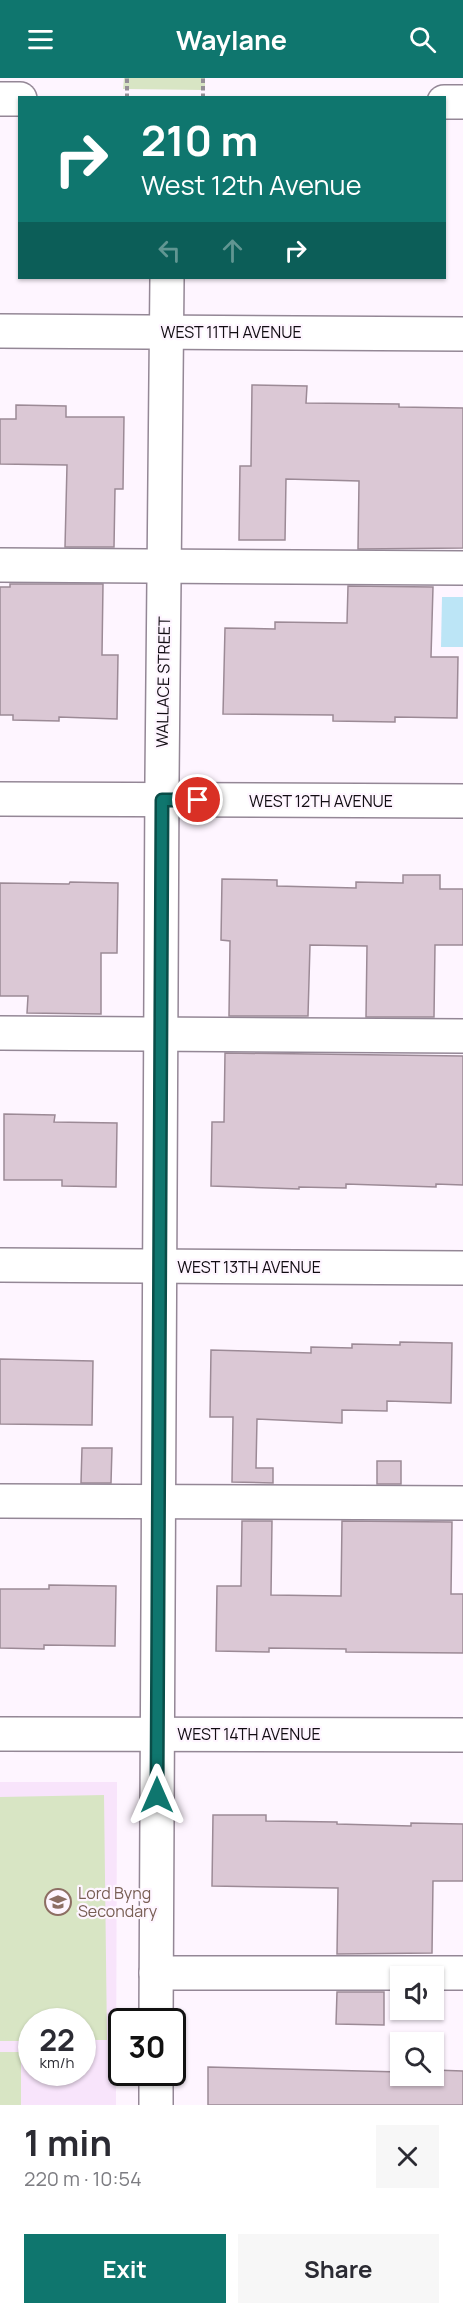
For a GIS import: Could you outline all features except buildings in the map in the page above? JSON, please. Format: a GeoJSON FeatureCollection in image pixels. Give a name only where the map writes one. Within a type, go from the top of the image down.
{"type":"FeatureCollection","features":[{"type":"Feature","properties":{"kind":"street"},"geometry":{"type":"LineString","coordinates":[[0,99],[18,99]]}},
{"type":"Feature","properties":{"kind":"street"},"geometry":{"type":"LineString","coordinates":[[446,102],[463,102]]}},
{"type":"Feature","properties":{"kind":"street","name":"WALLACE STREET"},"geometry":{"type":"LineString","coordinates":[[156,2008],[167,279]]}},
{"type":"Feature","properties":{"kind":"street","name":"WEST 11TH AVENUE"},"geometry":{"type":"LineString","coordinates":[[0,331],[463,334]]}},
{"type":"Feature","properties":{"kind":"street"},"geometry":{"type":"LineString","coordinates":[[0,565],[463,568]]}},
{"type":"Feature","properties":{"kind":"street","name":"WEST 12TH AVENUE"},"geometry":{"type":"LineString","coordinates":[[0,799],[463,801]]}},
{"type":"Feature","properties":{"kind":"street"},"geometry":{"type":"LineString","coordinates":[[0,1033],[463,1036]]}},
{"type":"Feature","properties":{"kind":"street","name":"WEST 13TH AVENUE"},"geometry":{"type":"LineString","coordinates":[[0,1265],[463,1268]]}},
{"type":"Feature","properties":{"kind":"street"},"geometry":{"type":"LineString","coordinates":[[0,1501],[463,1503]]}},
{"type":"Feature","properties":{"kind":"street","name":"WEST 14TH AVENUE"},"geometry":{"type":"LineString","coordinates":[[0,1734],[463,1735]]}},
{"type":"Feature","properties":{"kind":"street"},"geometry":{"type":"LineString","coordinates":[[156,1973],[463,1973]]}},
{"type":"Feature","properties":{"kind":"street"},"geometry":{"type":"LineString","coordinates":[[156,2086],[156,2105]]}},
{"type":"Feature","properties":{"kind":"path"},"geometry":{"type":"LineString","coordinates":[[127,78],[127,96]]}},
{"type":"Feature","properties":{"kind":"path"},"geometry":{"type":"LineString","coordinates":[[203,78],[203,96]]}},
{"type":"Feature","properties":{"kind":"shaded area","name":"Lord Byng Secondary"},"geometry":{"type":"Polygon","coordinates":[[[0,1782],[117,1782],[116,2008],[108,2008],[108,2086],[116,2086],[116,2105],[0,2105],[0,1782]]]}},
{"type":"Feature","properties":{"kind":"green space"},"geometry":{"type":"Polygon","coordinates":[[[124,78],[205,78],[205,90],[123,89],[124,78]]]}},
{"type":"Feature","properties":{"kind":"green space","name":"Lord Byng Secondary"},"geometry":{"type":"Polygon","coordinates":[[[104,1795],[107,2040],[96,2040],[96,2008],[18,2008],[18,2041],[0,2041],[0,1797],[104,1795]]]}},
{"type":"Feature","properties":{"kind":"green space"},"geometry":{"type":"Polygon","coordinates":[[[0,2052],[18,2052],[18,2086],[21,2086],[21,2105],[0,2105],[0,2052]]]}},
{"type":"Feature","properties":{"kind":"water"},"geometry":{"type":"Polygon","coordinates":[[[442,597],[463,597],[463,647],[441,647],[442,597]]]}},
{"type":"Feature","properties":{"kind":"place","name":"Lord Byng Secondary"},"geometry":{"type":"Point","coordinates":[58,1902]}},
{"type":"Feature","properties":{"kind":"route"},"geometry":{"type":"LineString","coordinates":[[157,1795],[162,800],[198,800]]}}]}
